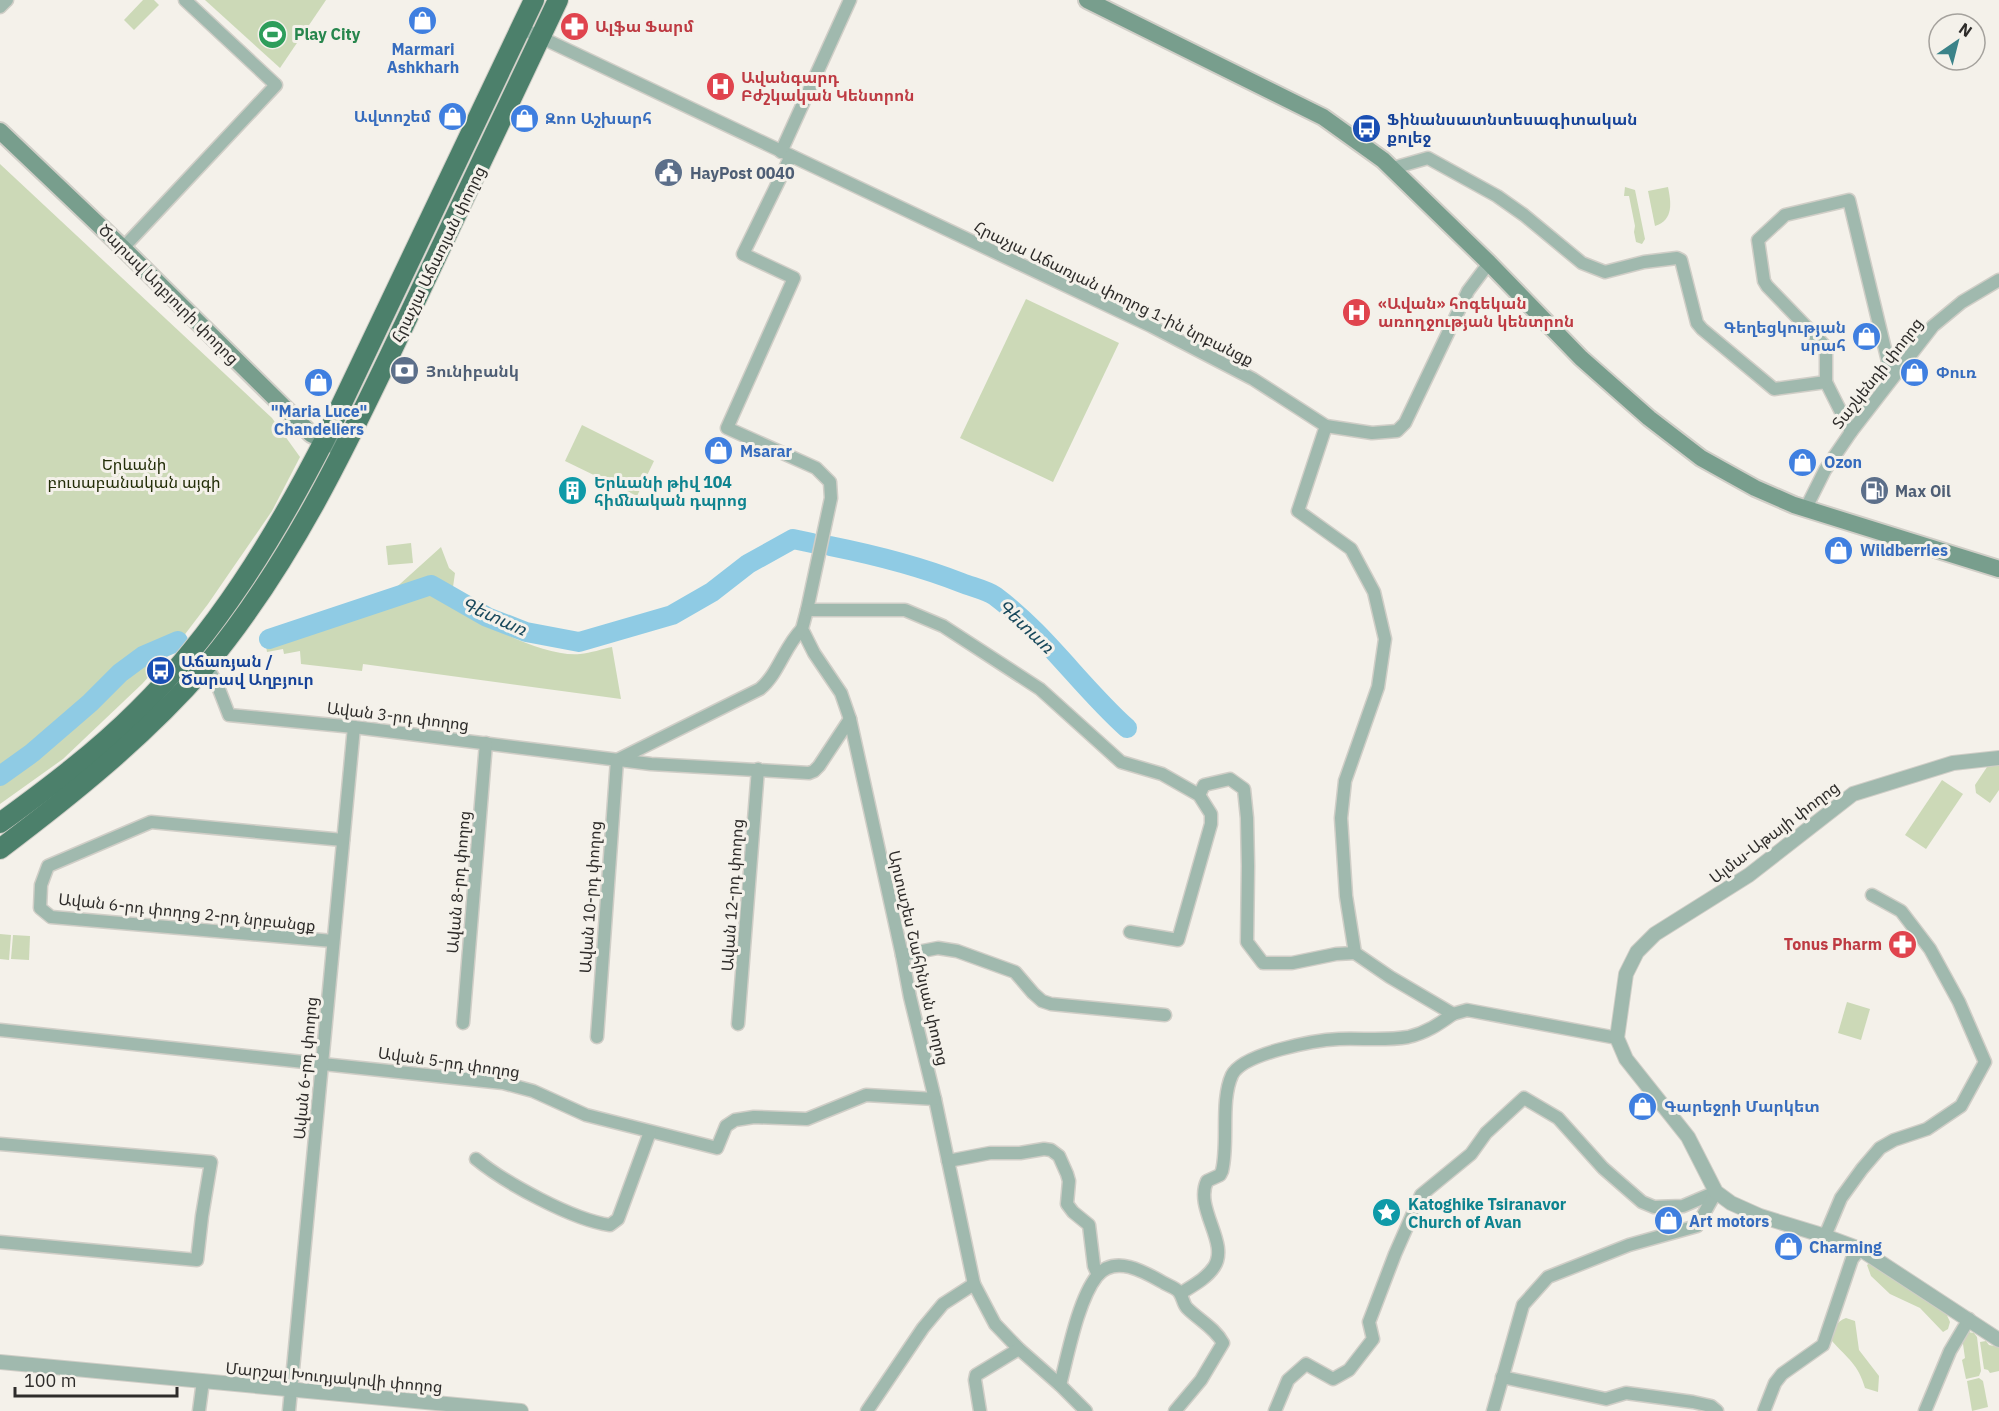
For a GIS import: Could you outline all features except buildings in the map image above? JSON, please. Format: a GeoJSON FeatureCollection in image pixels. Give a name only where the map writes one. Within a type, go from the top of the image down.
{"type":"FeatureCollection","features":[{"type":"Feature","properties":{"kind":"highway","name":"Հրաչյա Աճառյան փողոց"},"geometry":{"type":"LineString","coordinates":[[0,823],[97,748],[139,710],[191,651],[252,568],[301,486],[324,441],[534,0]]}},
{"type":"Feature","properties":{"kind":"highway","name":"Հրաչյա Աճառյան փողոց"},"geometry":{"type":"LineString","coordinates":[[0,849],[142,734],[206,665],[240,622],[296,538],[344,450],[558,0]]}},
{"type":"Feature","properties":{"kind":"main road"},"geometry":{"type":"LineString","coordinates":[[1088,0],[1323,117],[1393,168],[1581,358],[1649,418],[1701,458],[1755,488],[1806,508],[1999,569]]}},
{"type":"Feature","properties":{"kind":"main road","name":"Ծարավ Աղբյուրի փողոց"},"geometry":{"type":"LineString","coordinates":[[0,130],[311,434],[344,450]]}},
{"type":"Feature","properties":{"kind":"street"},"geometry":{"type":"LineString","coordinates":[[0,7],[7,0]]}},
{"type":"Feature","properties":{"kind":"street"},"geometry":{"type":"LineString","coordinates":[[123,248],[276,85],[185,0]]}},
{"type":"Feature","properties":{"kind":"street"},"geometry":{"type":"LineString","coordinates":[[617,760],[760,689],[770,678],[789,644],[802,629],[831,498],[830,482],[816,468],[727,428],[794,278],[743,254],[850,0]]}},
{"type":"Feature","properties":{"kind":"street","name":"Հրաչյա Աճառյան փողոց 1-ին նրբանցք"},"geometry":{"type":"LineString","coordinates":[[520,28],[1151,326],[1253,380],[1326,426]]}},
{"type":"Feature","properties":{"kind":"street"},"geometry":{"type":"LineString","coordinates":[[1393,168],[1428,158],[1497,196],[1582,263],[1600,271],[1605,272],[1644,262],[1677,258],[1681,260],[1697,323],[1710,336],[1774,389],[1826,382]]}},
{"type":"Feature","properties":{"kind":"street"},"geometry":{"type":"LineString","coordinates":[[1851,432],[1826,382],[1824,345],[1764,281],[1758,240],[1785,215],[1849,200],[1892,378]]}},
{"type":"Feature","properties":{"kind":"street"},"geometry":{"type":"LineString","coordinates":[[1355,953],[1346,896],[1341,818],[1345,781],[1378,687],[1385,639],[1374,592],[1351,549],[1298,511],[1326,426],[1372,433],[1397,431],[1405,423],[1468,291],[1489,263]]}},
{"type":"Feature","properties":{"kind":"street","name":"Տաշկենդի փողոց"},"geometry":{"type":"LineString","coordinates":[[1806,508],[1825,470],[1851,432],[1933,326],[1962,302],[1999,280]]}},
{"type":"Feature","properties":{"kind":"street"},"geometry":{"type":"LineString","coordinates":[[807,610],[905,610],[943,626],[1040,689],[1121,762],[1162,774],[1199,795],[1211,814],[1211,825],[1178,940],[1130,933]]}},
{"type":"Feature","properties":{"kind":"street","name":"Արտաշես Շահինյան փողոց"},"geometry":{"type":"LineString","coordinates":[[802,629],[814,653],[841,693],[850,719],[974,1284],[995,1324],[1086,1411]]}},
{"type":"Feature","properties":{"kind":"street","name":"Ավան 3-րդ փողոց"},"geometry":{"type":"LineString","coordinates":[[206,665],[230,715],[354,727],[651,764],[808,773],[814,771],[850,719]]}},
{"type":"Feature","properties":{"kind":"street","name":"Ավան 6-րդ փողոց"},"geometry":{"type":"LineString","coordinates":[[289,1411],[354,727]]}},
{"type":"Feature","properties":{"kind":"street","name":"Ավան 8-րդ փողոց"},"geometry":{"type":"LineString","coordinates":[[463,1023],[486,744]]}},
{"type":"Feature","properties":{"kind":"street","name":"Ալմա-Աթայի փողոց"},"geometry":{"type":"LineString","coordinates":[[1617,1038],[1626,974],[1637,952],[1655,934],[1749,875],[1853,794],[1953,763],[1999,758]]}},
{"type":"Feature","properties":{"kind":"street","name":"Ավան 10-րդ փողոց"},"geometry":{"type":"LineString","coordinates":[[597,1037],[617,760]]}},
{"type":"Feature","properties":{"kind":"street","name":"Ավան 12-րդ փողոց"},"geometry":{"type":"LineString","coordinates":[[738,1024],[758,769]]}},
{"type":"Feature","properties":{"kind":"street"},"geometry":{"type":"LineString","coordinates":[[1199,795],[1204,785],[1230,779],[1244,789],[1248,830],[1247,942],[1263,963],[1292,963],[1336,954],[1355,953],[1390,977],[1453,1014]]}},
{"type":"Feature","properties":{"kind":"street","name":"Ավան 6-րդ փողոց 2-րդ նրբանցք"},"geometry":{"type":"LineString","coordinates":[[333,941],[51,917],[40,908],[41,885],[48,866],[152,822],[343,840]]}},
{"type":"Feature","properties":{"kind":"street"},"geometry":{"type":"LineString","coordinates":[[1825,1236],[1841,1198],[1862,1168],[1880,1148],[1894,1140],[1927,1129],[1961,1106],[1985,1062],[1959,1002],[1930,949],[1902,911],[1872,895]]}},
{"type":"Feature","properties":{"kind":"street"},"geometry":{"type":"LineString","coordinates":[[902,955],[946,948],[1015,972],[1042,1001],[1051,1004],[1165,1015]]}},
{"type":"Feature","properties":{"kind":"street"},"geometry":{"type":"LineString","coordinates":[[1181,1293],[1203,1279],[1217,1260],[1216,1238],[1206,1211],[1203,1193],[1207,1181],[1220,1175],[1222,1171],[1226,1109],[1230,1084],[1237,1069],[1272,1051],[1319,1041],[1409,1037],[1437,1027],[1453,1014],[1467,1010],[1617,1038],[1626,1059],[1688,1137],[1716,1192],[1731,1203],[1760,1216],[1860,1249],[1999,1340]]}},
{"type":"Feature","properties":{"kind":"street","name":"Ավան 5-րդ փողոց"},"geometry":{"type":"LineString","coordinates":[[0,1030],[503,1083],[532,1091],[586,1115],[717,1148],[726,1126],[735,1120],[754,1117],[807,1119],[866,1095],[935,1099]]}},
{"type":"Feature","properties":{"kind":"street"},"geometry":{"type":"LineString","coordinates":[[1275,1411],[1288,1380],[1306,1364],[1333,1379],[1350,1370],[1374,1339],[1369,1322],[1421,1195],[1471,1154],[1486,1133],[1524,1098],[1558,1118],[1604,1168],[1642,1202],[1654,1207],[1683,1206],[1716,1192]]}},
{"type":"Feature","properties":{"kind":"street"},"geometry":{"type":"LineString","coordinates":[[476,1159],[553,1206],[610,1225],[618,1219],[650,1132]]}},
{"type":"Feature","properties":{"kind":"street"},"geometry":{"type":"LineString","coordinates":[[0,1144],[211,1162],[201,1216],[197,1260],[0,1242]]}},
{"type":"Feature","properties":{"kind":"street"},"geometry":{"type":"LineString","coordinates":[[948,1161],[990,1153],[1020,1153],[1044,1149],[1056,1152],[1069,1181],[1067,1204],[1073,1212],[1089,1224],[1098,1275]]}},
{"type":"Feature","properties":{"kind":"street"},"geometry":{"type":"LineString","coordinates":[[1493,1411],[1523,1305],[1548,1277],[1615,1250],[1697,1226],[1716,1192]]}},
{"type":"Feature","properties":{"kind":"street"},"geometry":{"type":"LineString","coordinates":[[1764,1411],[1774,1383],[1782,1374],[1823,1345],[1852,1259],[1860,1249]]}},
{"type":"Feature","properties":{"kind":"street"},"geometry":{"type":"LineString","coordinates":[[1060,1384],[1076,1325],[1098,1275],[1111,1267],[1127,1266],[1181,1293],[1186,1307],[1209,1327],[1223,1344],[1200,1380],[1176,1411]]}},
{"type":"Feature","properties":{"kind":"street"},"geometry":{"type":"LineString","coordinates":[[867,1411],[922,1328],[943,1304],[974,1284]]}},
{"type":"Feature","properties":{"kind":"street"},"geometry":{"type":"LineString","coordinates":[[1925,1411],[1950,1351],[1969,1319]]}},
{"type":"Feature","properties":{"kind":"street"},"geometry":{"type":"LineString","coordinates":[[980,1411],[976,1375],[1019,1349]]}},
{"type":"Feature","properties":{"kind":"street","name":"Մարշալ Խուդյակովի փողոց"},"geometry":{"type":"LineString","coordinates":[[0,1362],[521,1411]]}},
{"type":"Feature","properties":{"kind":"street"},"geometry":{"type":"LineString","coordinates":[[1502,1377],[1606,1399],[1626,1394],[1693,1402],[1711,1406],[1718,1411]]}},
{"type":"Feature","properties":{"kind":"street"},"geometry":{"type":"LineString","coordinates":[[199,1411],[203,1381]]}},
{"type":"Feature","properties":{"kind":"street"},"geometry":{"type":"LineString","coordinates":[[1069,1411],[1073,1398]]}},
{"type":"Feature","properties":{"kind":"green space"},"geometry":{"type":"Polygon","coordinates":[[[143,0],[154,0],[159,5],[134,30],[124,20],[143,0]]]}},
{"type":"Feature","properties":{"kind":"green space","name":"Play City"},"geometry":{"type":"Polygon","coordinates":[[[205,0],[326,0],[280,68],[205,0]]]}},
{"type":"Feature","properties":{"kind":"green space","name":"Երևանի բուսաբանական այգի"},"geometry":{"type":"Polygon","coordinates":[[[0,164],[272,418],[300,457],[272,511],[208,604],[173,650],[142,684],[63,759],[0,804],[0,164]]]}},
{"type":"Feature","properties":{"kind":"green space"},"geometry":{"type":"Polygon","coordinates":[[[1625,187],[1635,190],[1645,239],[1642,244],[1636,242],[1629,196],[1624,196],[1625,187]]]}},
{"type":"Feature","properties":{"kind":"green space"},"geometry":{"type":"Polygon","coordinates":[[[1668,187],[1670,210],[1665,219],[1655,226],[1648,191],[1668,187]]]}},
{"type":"Feature","properties":{"kind":"green space"},"geometry":{"type":"Polygon","coordinates":[[[1026,299],[1119,343],[1053,482],[960,438],[1026,299]]]}},
{"type":"Feature","properties":{"kind":"green space"},"geometry":{"type":"Polygon","coordinates":[[[582,425],[654,461],[637,496],[565,461],[582,425]]]}},
{"type":"Feature","properties":{"kind":"green space"},"geometry":{"type":"Polygon","coordinates":[[[411,543],[413,563],[388,565],[386,546],[411,543]]]}},
{"type":"Feature","properties":{"kind":"green space"},"geometry":{"type":"Polygon","coordinates":[[[441,547],[449,568],[455,573],[451,601],[495,629],[530,645],[565,654],[580,654],[612,647],[621,699],[363,664],[362,671],[301,664],[300,651],[284,654],[283,649],[267,652],[264,634],[390,593],[441,547]]]}},
{"type":"Feature","properties":{"kind":"green space"},"geometry":{"type":"Polygon","coordinates":[[[1999,765],[1999,790],[1990,803],[1976,793],[1975,785],[1987,767],[1999,765]]]}},
{"type":"Feature","properties":{"kind":"green space"},"geometry":{"type":"Polygon","coordinates":[[[1942,780],[1963,794],[1926,849],[1905,835],[1942,780]]]}},
{"type":"Feature","properties":{"kind":"green space"},"geometry":{"type":"Polygon","coordinates":[[[0,934],[11,935],[9,960],[0,959],[0,934]]]}},
{"type":"Feature","properties":{"kind":"green space"},"geometry":{"type":"Polygon","coordinates":[[[13,935],[30,936],[29,960],[11,959],[13,935]]]}},
{"type":"Feature","properties":{"kind":"green space"},"geometry":{"type":"Polygon","coordinates":[[[1847,1002],[1870,1009],[1861,1040],[1838,1033],[1847,1002]]]}},
{"type":"Feature","properties":{"kind":"green space"},"geometry":{"type":"Polygon","coordinates":[[[1871,1262],[1946,1313],[1950,1322],[1948,1329],[1943,1332],[1920,1308],[1890,1294],[1871,1276],[1867,1265],[1871,1262]]]}},
{"type":"Feature","properties":{"kind":"green space"},"geometry":{"type":"Polygon","coordinates":[[[1846,1318],[1855,1321],[1859,1350],[1879,1376],[1878,1392],[1865,1388],[1856,1367],[1832,1341],[1835,1327],[1846,1318]]]}},
{"type":"Feature","properties":{"kind":"green space"},"geometry":{"type":"Polygon","coordinates":[[[1968,1332],[1974,1333],[1977,1337],[1981,1371],[1979,1376],[1966,1379],[1962,1360],[1965,1358],[1962,1337],[1968,1332]]]}},
{"type":"Feature","properties":{"kind":"green space"},"geometry":{"type":"Polygon","coordinates":[[[1986,1341],[1989,1345],[1999,1347],[1999,1371],[1990,1373],[1984,1369],[1980,1342],[1986,1341]]]}},
{"type":"Feature","properties":{"kind":"green space"},"geometry":{"type":"Polygon","coordinates":[[[1979,1378],[1983,1381],[1988,1407],[1972,1411],[1967,1381],[1979,1378]]]}},
{"type":"Feature","properties":{"kind":"waterway","name":"Գետառ"},"geometry":{"type":"LineString","coordinates":[[269,639],[431,585],[487,617],[526,632],[579,642],[672,615],[712,592],[748,564],[793,539],[812,543]]}},
{"type":"Feature","properties":{"kind":"waterway","name":"Գետառ"},"geometry":{"type":"LineString","coordinates":[[830,546],[913,566],[995,596],[1031,627],[1127,728]]}},
{"type":"Feature","properties":{"kind":"waterway","name":"Գետառ"},"geometry":{"type":"LineString","coordinates":[[0,776],[32,753],[90,703],[120,673],[143,656],[178,641]]}},
{"type":"Feature","properties":{"kind":"place","name":"Marmari Ashkharh"},"geometry":{"type":"Point","coordinates":[423,21]}},
{"type":"Feature","properties":{"kind":"place","name":"Ալֆա Ֆարմ"},"geometry":{"type":"Point","coordinates":[574,26]}},
{"type":"Feature","properties":{"kind":"place","name":"Play City"},"geometry":{"type":"Point","coordinates":[273,34]}},
{"type":"Feature","properties":{"kind":"place","name":"Ավանգարդ Բժշկական Կենտրոն"},"geometry":{"type":"Point","coordinates":[720,86]}},
{"type":"Feature","properties":{"kind":"place","name":"Ավտոշեմ"},"geometry":{"type":"Point","coordinates":[452,116]}},
{"type":"Feature","properties":{"kind":"place","name":"Զոո Աշխարհ"},"geometry":{"type":"Point","coordinates":[524,118]}},
{"type":"Feature","properties":{"kind":"place","name":"Ֆինանսատնտեսագիտական քոլեջ"},"geometry":{"type":"Point","coordinates":[1366,128]}},
{"type":"Feature","properties":{"kind":"place","name":"HayPost 0040"},"geometry":{"type":"Point","coordinates":[669,173]}},
{"type":"Feature","properties":{"kind":"place","name":"«Ավան» հոգեկան առողջության կենտրոն"},"geometry":{"type":"Point","coordinates":[1357,312]}},
{"type":"Feature","properties":{"kind":"place","name":"Գեղեցկության սրահ"},"geometry":{"type":"Point","coordinates":[1867,336]}},
{"type":"Feature","properties":{"kind":"place","name":"Յունիբանկ"},"geometry":{"type":"Point","coordinates":[405,371]}},
{"type":"Feature","properties":{"kind":"place","name":"Փուռ"},"geometry":{"type":"Point","coordinates":[1915,372]}},
{"type":"Feature","properties":{"kind":"place","name":"\"Maria Luce\" Chandeliers"},"geometry":{"type":"Point","coordinates":[319,383]}},
{"type":"Feature","properties":{"kind":"place","name":"Msarar"},"geometry":{"type":"Point","coordinates":[719,451]}},
{"type":"Feature","properties":{"kind":"place","name":"Ozon"},"geometry":{"type":"Point","coordinates":[1803,462]}},
{"type":"Feature","properties":{"kind":"place","name":"Երևանի թիվ 104 հիմնական դպրոց"},"geometry":{"type":"Point","coordinates":[573,491]}},
{"type":"Feature","properties":{"kind":"place","name":"Max Oil"},"geometry":{"type":"Point","coordinates":[1874,491]}},
{"type":"Feature","properties":{"kind":"place","name":"Wildberries"},"geometry":{"type":"Point","coordinates":[1839,550]}},
{"type":"Feature","properties":{"kind":"place","name":"Աճառյան / Ծարավ Աղբյուր"},"geometry":{"type":"Point","coordinates":[160,670]}},
{"type":"Feature","properties":{"kind":"place","name":"Tonus Pharm"},"geometry":{"type":"Point","coordinates":[1903,944]}},
{"type":"Feature","properties":{"kind":"place","name":"Գարեջրի Մարկետ"},"geometry":{"type":"Point","coordinates":[1643,1106]}},
{"type":"Feature","properties":{"kind":"place","name":"Katoghike Tsiranavor Church of Avan"},"geometry":{"type":"Point","coordinates":[1387,1213]}},
{"type":"Feature","properties":{"kind":"place","name":"Art motors"},"geometry":{"type":"Point","coordinates":[1668,1221]}},
{"type":"Feature","properties":{"kind":"place","name":"Charming"},"geometry":{"type":"Point","coordinates":[1788,1247]}}]}
